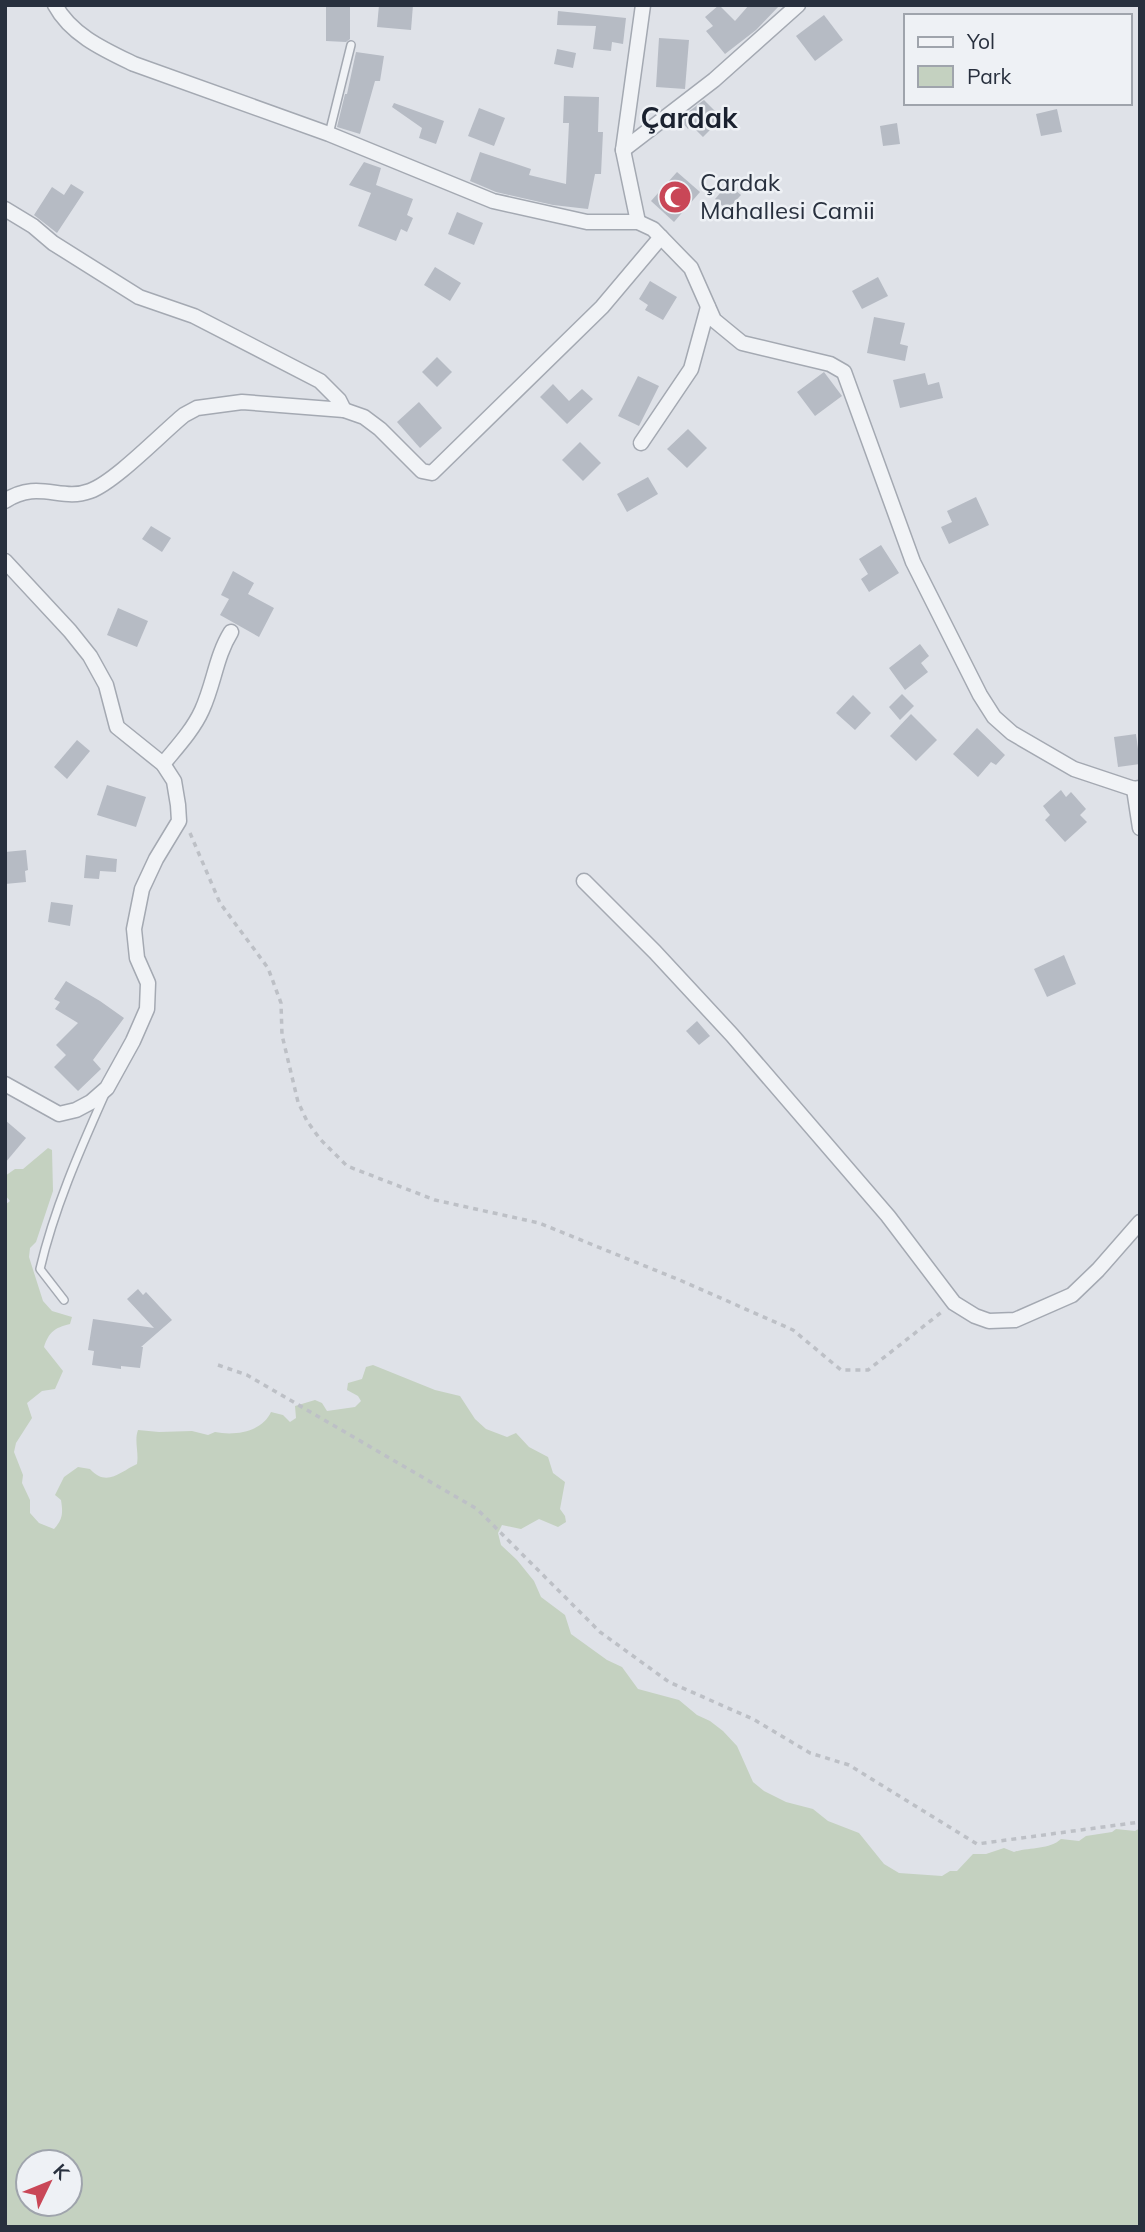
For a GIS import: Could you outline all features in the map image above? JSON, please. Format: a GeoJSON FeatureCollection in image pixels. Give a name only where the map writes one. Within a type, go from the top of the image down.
{"type":"FeatureCollection","features":[{"type":"Feature","properties":{"kind":"street"},"geometry":{"type":"LineString","coordinates":[[55,5],[75,30],[105,50],[134,64],[329,134],[493,201],[587,222],[638,222],[653,229],[691,268],[714,320],[742,343],[830,364],[844,372],[913,562],[980,695],[994,717],[1012,733],[1073,769],[1137,788],[1140,828]]}},
{"type":"Feature","properties":{"kind":"street"},"geometry":{"type":"LineString","coordinates":[[638,222],[623,150],[643,5]]}},
{"type":"Feature","properties":{"kind":"street"},"geometry":{"type":"LineString","coordinates":[[623,150],[714,80],[798,5]]}},
{"type":"Feature","properties":{"kind":"street"},"geometry":{"type":"LineString","coordinates":[[5,209],[139,297],[194,316],[320,381],[339,400],[344,410]]}},
{"type":"Feature","properties":{"kind":"street"},"geometry":{"type":"LineString","coordinates":[[5,501],[19,493],[31,491],[71,494],[90,491],[106,482],[184,415],[197,408],[242,402],[344,410],[364,416],[422,471],[432,473],[602,307],[661,237]]}},
{"type":"Feature","properties":{"kind":"street"},"geometry":{"type":"LineString","coordinates":[[641,443],[691,369],[708,307]]}},
{"type":"Feature","properties":{"kind":"street"},"geometry":{"type":"LineString","coordinates":[[5,561],[90,656],[106,685],[117,727],[163,764],[174,781],[179,821],[142,889],[134,929],[137,958],[148,983],[147,1009],[107,1088],[91,1102],[76,1110],[59,1114],[5,1084]]}},
{"type":"Feature","properties":{"kind":"street"},"geometry":{"type":"LineString","coordinates":[[163,764],[203,709],[218,660],[231,632]]}},
{"type":"Feature","properties":{"kind":"street"},"geometry":{"type":"LineString","coordinates":[[584,881],[732,1035],[888,1216],[954,1303],[975,1316],[989,1321],[1015,1320],[1072,1295],[1140,1222]]}},
{"type":"Feature","properties":{"kind":"lane"},"geometry":{"type":"LineString","coordinates":[[329,134],[351,45]]}},
{"type":"Feature","properties":{"kind":"lane"},"geometry":{"type":"LineString","coordinates":[[64,1300],[40,1269],[47,1240],[74,1163],[107,1088]]}},
{"type":"Feature","properties":{"kind":"path"},"geometry":{"type":"LineString","coordinates":[[179,821],[193,836],[220,902],[268,968],[281,1003],[282,1035],[289,1069],[298,1102],[307,1121],[347,1166],[435,1200],[539,1223],[682,1281],[793,1330],[841,1370],[868,1370],[954,1303]]}},
{"type":"Feature","properties":{"kind":"path"},"geometry":{"type":"LineString","coordinates":[[218,1365],[247,1375],[477,1509],[600,1632],[669,1682],[753,1719],[810,1753],[849,1765],[977,1844],[1140,1822]]}},
{"type":"Feature","properties":{"kind":"green space"},"geometry":{"type":"Polygon","coordinates":[[[48,1148],[52,1150],[53,1191],[36,1242],[30,1248],[29,1257],[43,1301],[52,1311],[72,1317],[70,1324],[53,1331],[46,1342],[44,1347],[63,1371],[55,1389],[42,1391],[27,1403],[32,1418],[16,1443],[14,1452],[23,1475],[22,1483],[30,1500],[30,1513],[39,1523],[54,1529],[57,1525],[62,1509],[61,1500],[55,1495],[64,1477],[78,1467],[90,1469],[96,1475],[108,1478],[137,1464],[138,1430],[192,1431],[208,1435],[215,1432],[239,1433],[255,1428],[267,1419],[271,1412],[283,1415],[290,1422],[296,1418],[295,1406],[315,1400],[322,1403],[327,1411],[355,1407],[361,1401],[347,1390],[348,1383],[362,1379],[366,1367],[373,1365],[435,1390],[460,1396],[475,1419],[486,1429],[507,1437],[516,1433],[529,1447],[548,1457],[553,1473],[565,1482],[560,1509],[566,1522],[558,1527],[539,1519],[521,1529],[502,1525],[498,1533],[501,1545],[534,1581],[541,1597],[565,1615],[571,1634],[607,1660],[622,1667],[638,1689],[679,1700],[723,1731],[737,1746],[753,1782],[764,1791],[786,1802],[813,1809],[828,1821],[859,1833],[884,1864],[899,1873],[942,1876],[950,1871],[957,1871],[973,1854],[986,1854],[1004,1848],[1014,1852],[1045,1847],[1061,1839],[1079,1841],[1086,1836],[1116,1829],[1135,1831],[1140,1828],[1140,2227],[5,2227],[5,1205],[10,1201],[5,1195],[5,1176],[15,1169],[23,1169],[48,1148]]]}},
{"type":"Feature","properties":{"kind":"building"},"geometry":{"type":"Polygon","coordinates":[[[326,5],[350,5],[350,39],[346,42],[326,41],[326,5]]]}},
{"type":"Feature","properties":{"kind":"building"},"geometry":{"type":"Polygon","coordinates":[[[379,5],[413,5],[411,30],[377,27],[379,5]]]}},
{"type":"Feature","properties":{"kind":"building"},"geometry":{"type":"Polygon","coordinates":[[[719,5],[735,21],[749,5],[780,5],[756,30],[725,54],[706,31],[713,26],[705,17],[719,5]]]}},
{"type":"Feature","properties":{"kind":"building"},"geometry":{"type":"Polygon","coordinates":[[[558,11],[626,18],[623,44],[612,42],[611,51],[593,49],[596,26],[557,25],[558,11]]]}},
{"type":"Feature","properties":{"kind":"building"},"geometry":{"type":"Polygon","coordinates":[[[824,15],[843,40],[815,61],[796,36],[824,15]]]}},
{"type":"Feature","properties":{"kind":"building"},"geometry":{"type":"Polygon","coordinates":[[[659,38],[689,40],[685,89],[656,87],[659,38]]]}},
{"type":"Feature","properties":{"kind":"building"},"geometry":{"type":"Polygon","coordinates":[[[557,49],[576,53],[573,68],[554,64],[557,49]]]}},
{"type":"Feature","properties":{"kind":"building"},"geometry":{"type":"Polygon","coordinates":[[[356,52],[384,56],[380,81],[375,81],[360,134],[337,127],[356,52]]]}},
{"type":"Feature","properties":{"kind":"building"},"geometry":{"type":"Polygon","coordinates":[[[564,96],[599,97],[598,132],[603,132],[601,174],[595,174],[588,209],[553,205],[496,192],[470,181],[480,152],[531,169],[529,175],[566,184],[569,123],[563,123],[564,96]]]}},
{"type":"Feature","properties":{"kind":"building"},"geometry":{"type":"Polygon","coordinates":[[[704,100],[722,118],[703,137],[691,125],[688,129],[679,119],[704,100]]]}},
{"type":"Feature","properties":{"kind":"building"},"geometry":{"type":"Polygon","coordinates":[[[394,103],[444,121],[436,144],[419,138],[422,128],[392,107],[394,103]]]}},
{"type":"Feature","properties":{"kind":"building"},"geometry":{"type":"Polygon","coordinates":[[[479,108],[505,118],[494,146],[468,136],[479,108]]]}},
{"type":"Feature","properties":{"kind":"building"},"geometry":{"type":"Polygon","coordinates":[[[1057,109],[1062,132],[1041,136],[1036,114],[1057,109]]]}},
{"type":"Feature","properties":{"kind":"building"},"geometry":{"type":"Polygon","coordinates":[[[897,123],[900,144],[883,146],[880,126],[897,123]]]}},
{"type":"Feature","properties":{"kind":"building"},"geometry":{"type":"Polygon","coordinates":[[[364,162],[381,168],[376,185],[413,199],[407,215],[413,218],[407,232],[401,229],[396,241],[358,226],[371,193],[349,185],[364,162]]]}},
{"type":"Feature","properties":{"kind":"building","name":"Çardak Mahallesi Camii"},"geometry":{"type":"Polygon","coordinates":[[[677,172],[700,192],[674,222],[651,201],[677,172]]]}},
{"type":"Feature","properties":{"kind":"building"},"geometry":{"type":"Polygon","coordinates":[[[71,184],[84,192],[57,233],[34,215],[52,187],[64,195],[71,184]]]}},
{"type":"Feature","properties":{"kind":"building"},"geometry":{"type":"Polygon","coordinates":[[[728,184],[741,195],[727,210],[715,199],[728,184]]]}},
{"type":"Feature","properties":{"kind":"building"},"geometry":{"type":"Polygon","coordinates":[[[457,212],[483,223],[474,245],[448,234],[457,212]]]}},
{"type":"Feature","properties":{"kind":"building"},"geometry":{"type":"Polygon","coordinates":[[[435,267],[461,283],[450,301],[424,285],[435,267]]]}},
{"type":"Feature","properties":{"kind":"building"},"geometry":{"type":"Polygon","coordinates":[[[878,277],[888,296],[862,309],[852,291],[878,277]]]}},
{"type":"Feature","properties":{"kind":"building"},"geometry":{"type":"Polygon","coordinates":[[[650,281],[677,297],[663,320],[645,310],[648,305],[639,299],[650,281]]]}},
{"type":"Feature","properties":{"kind":"building"},"geometry":{"type":"Polygon","coordinates":[[[874,317],[905,323],[900,344],[908,346],[905,361],[867,353],[874,317]]]}},
{"type":"Feature","properties":{"kind":"building"},"geometry":{"type":"Polygon","coordinates":[[[437,357],[452,372],[437,387],[422,372],[437,357]]]}},
{"type":"Feature","properties":{"kind":"building"},"geometry":{"type":"Polygon","coordinates":[[[824,372],[842,396],[815,416],[797,392],[824,372]]]}},
{"type":"Feature","properties":{"kind":"building"},"geometry":{"type":"Polygon","coordinates":[[[925,373],[928,385],[939,382],[943,398],[900,408],[893,380],[925,373]]]}},
{"type":"Feature","properties":{"kind":"building"},"geometry":{"type":"Polygon","coordinates":[[[638,376],[659,386],[639,426],[618,416],[638,376]]]}},
{"type":"Feature","properties":{"kind":"building"},"geometry":{"type":"Polygon","coordinates":[[[553,384],[569,401],[582,389],[593,399],[567,424],[540,397],[553,384]]]}},
{"type":"Feature","properties":{"kind":"building"},"geometry":{"type":"Polygon","coordinates":[[[419,402],[442,428],[420,448],[397,422],[419,402]]]}},
{"type":"Feature","properties":{"kind":"building"},"geometry":{"type":"Polygon","coordinates":[[[688,429],[707,448],[687,468],[667,449],[688,429]]]}},
{"type":"Feature","properties":{"kind":"building"},"geometry":{"type":"Polygon","coordinates":[[[580,442],[601,463],[583,481],[562,460],[580,442]]]}},
{"type":"Feature","properties":{"kind":"building"},"geometry":{"type":"Polygon","coordinates":[[[648,477],[658,494],[627,512],[617,494],[648,477]]]}},
{"type":"Feature","properties":{"kind":"building"},"geometry":{"type":"Polygon","coordinates":[[[976,497],[989,525],[949,544],[941,527],[952,522],[947,511],[976,497]]]}},
{"type":"Feature","properties":{"kind":"building"},"geometry":{"type":"Polygon","coordinates":[[[151,526],[171,538],[162,552],[142,539],[151,526]]]}},
{"type":"Feature","properties":{"kind":"building"},"geometry":{"type":"Polygon","coordinates":[[[881,545],[899,573],[869,592],[861,579],[868,574],[859,559],[881,545]]]}},
{"type":"Feature","properties":{"kind":"building"},"geometry":{"type":"Polygon","coordinates":[[[233,571],[254,583],[248,594],[274,608],[259,637],[220,615],[229,599],[221,595],[233,571]]]}},
{"type":"Feature","properties":{"kind":"building"},"geometry":{"type":"Polygon","coordinates":[[[118,608],[148,621],[137,647],[107,635],[118,608]]]}},
{"type":"Feature","properties":{"kind":"building"},"geometry":{"type":"Polygon","coordinates":[[[920,644],[929,656],[921,663],[928,672],[905,690],[889,668],[920,644]]]}},
{"type":"Feature","properties":{"kind":"building"},"geometry":{"type":"Polygon","coordinates":[[[902,694],[914,706],[900,720],[889,707],[902,694]]]}},
{"type":"Feature","properties":{"kind":"building"},"geometry":{"type":"Polygon","coordinates":[[[853,695],[871,713],[855,730],[836,713],[853,695]]]}},
{"type":"Feature","properties":{"kind":"building"},"geometry":{"type":"Polygon","coordinates":[[[911,714],[937,740],[916,761],[890,736],[911,714]]]}},
{"type":"Feature","properties":{"kind":"building"},"geometry":{"type":"Polygon","coordinates":[[[977,728],[1005,755],[996,765],[991,762],[978,777],[953,754],[977,728]]]}},
{"type":"Feature","properties":{"kind":"building"},"geometry":{"type":"Polygon","coordinates":[[[1136,734],[1140,764],[1118,767],[1114,737],[1136,734]]]}},
{"type":"Feature","properties":{"kind":"building"},"geometry":{"type":"Polygon","coordinates":[[[77,740],[90,751],[67,779],[54,767],[77,740]]]}},
{"type":"Feature","properties":{"kind":"building"},"geometry":{"type":"Polygon","coordinates":[[[107,785],[146,797],[136,827],[97,815],[107,785]]]}},
{"type":"Feature","properties":{"kind":"building"},"geometry":{"type":"Polygon","coordinates":[[[1061,790],[1066,797],[1071,792],[1086,809],[1080,815],[1087,822],[1065,842],[1045,820],[1050,815],[1043,806],[1061,790]]]}},
{"type":"Feature","properties":{"kind":"building"},"geometry":{"type":"Polygon","coordinates":[[[26,850],[26,882],[5,884],[5,852],[26,850]]]}},
{"type":"Feature","properties":{"kind":"building"},"geometry":{"type":"Polygon","coordinates":[[[86,855],[117,859],[116,872],[100,871],[99,879],[84,878],[86,855]]]}},
{"type":"Feature","properties":{"kind":"building"},"geometry":{"type":"Polygon","coordinates":[[[51,902],[73,905],[70,926],[48,922],[51,902]]]}},
{"type":"Feature","properties":{"kind":"building"},"geometry":{"type":"Polygon","coordinates":[[[1064,955],[1076,984],[1047,997],[1034,969],[1064,955]]]}},
{"type":"Feature","properties":{"kind":"building"},"geometry":{"type":"Polygon","coordinates":[[[66,981],[124,1018],[93,1060],[101,1069],[78,1091],[54,1067],[66,1055],[56,1045],[78,1023],[55,1009],[60,1002],[54,999],[66,981]]]}},
{"type":"Feature","properties":{"kind":"building"},"geometry":{"type":"Polygon","coordinates":[[[697,1021],[710,1036],[699,1045],[686,1031],[697,1021]]]}},
{"type":"Feature","properties":{"kind":"building"},"geometry":{"type":"Polygon","coordinates":[[[5,1120],[26,1138],[5,1163],[5,1120]]]}},
{"type":"Feature","properties":{"kind":"building"},"geometry":{"type":"Polygon","coordinates":[[[138,1289],[143,1295],[146,1292],[172,1320],[141,1347],[140,1368],[121,1366],[121,1369],[92,1365],[94,1351],[88,1350],[93,1319],[154,1328],[127,1299],[138,1289]]]}},
{"type":"Feature","properties":{"kind":"place","name":"Çardak Mahallesi Camii"},"geometry":{"type":"Point","coordinates":[675,197]}},
{"type":"Feature","properties":{"kind":"district","name":"Çardak"},"geometry":{"type":"Point","coordinates":[689,118]}}]}
